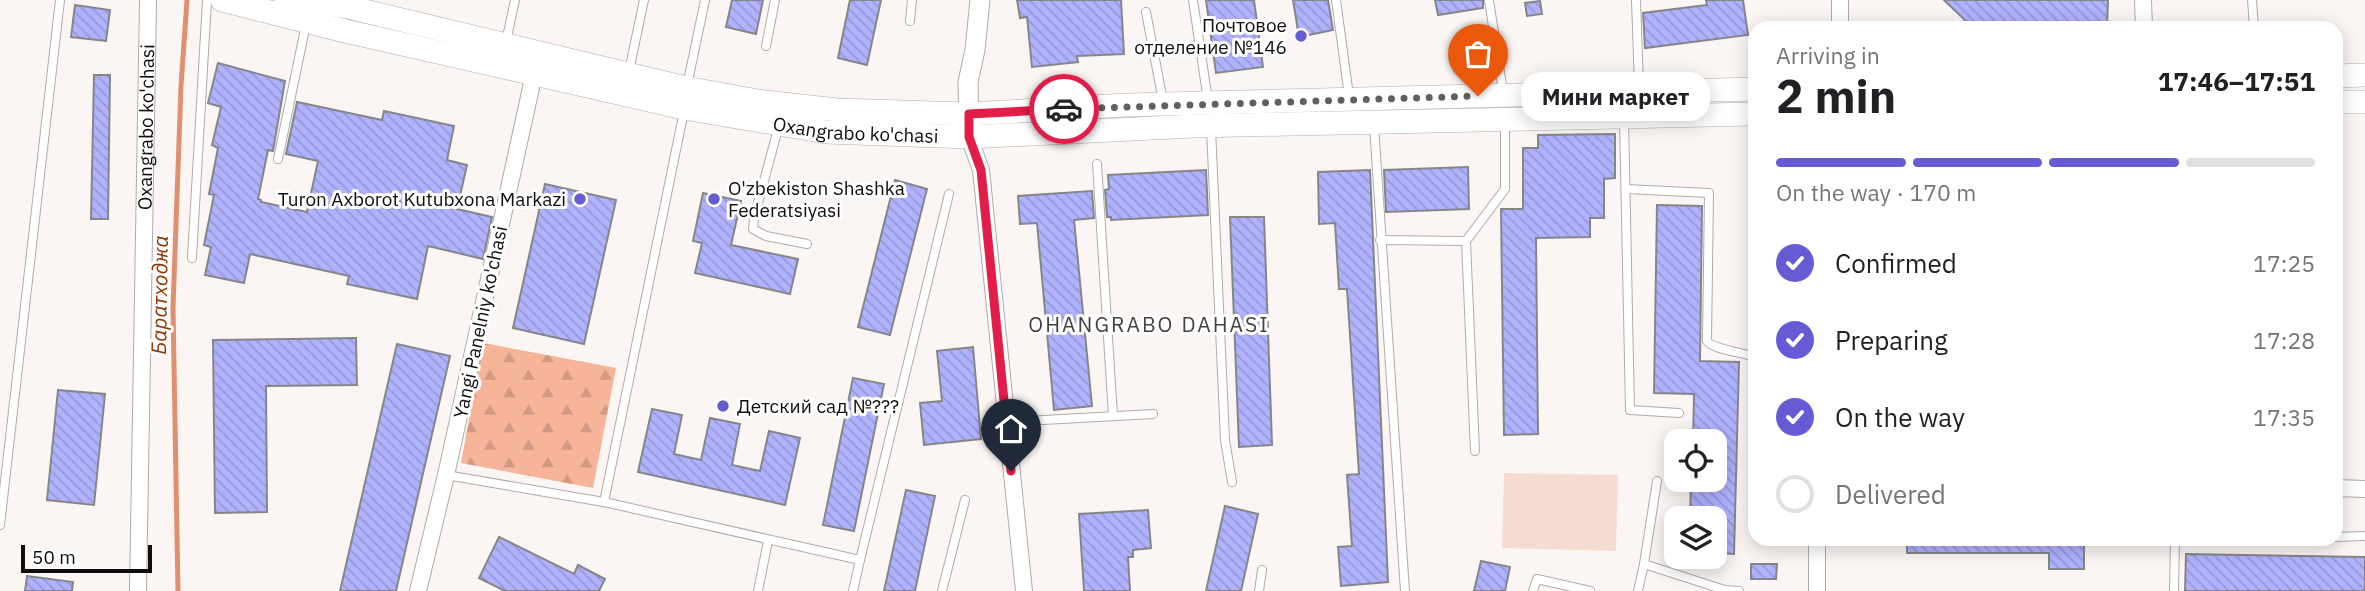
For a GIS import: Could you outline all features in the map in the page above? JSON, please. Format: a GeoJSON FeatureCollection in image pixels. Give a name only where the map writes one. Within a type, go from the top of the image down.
{"type":"FeatureCollection","features":[{"type":"Feature","properties":{"kind":"main road","name":"Oxangrabo ko'chasi"},"geometry":{"type":"LineString","coordinates":[[286,0],[323,1],[505,45],[537,63],[629,74],[685,98],[758,100],[969,126],[1210,115],[1350,99],[1748,89]]}},
{"type":"Feature","properties":{"kind":"main road","name":"Oxangrabo ko'chasi"},"geometry":{"type":"LineString","coordinates":[[235,2],[307,22],[537,63],[685,98],[779,125],[871,135],[1164,104],[1210,115],[1374,122],[1748,114]]}},
{"type":"Feature","properties":{"kind":"main road"},"geometry":{"type":"LineString","coordinates":[[2343,76],[2365,75]]}},
{"type":"Feature","properties":{"kind":"main road"},"geometry":{"type":"LineString","coordinates":[[2343,102],[2365,102]]}},
{"type":"Feature","properties":{"kind":"street","name":"Oxangrabo ko'chasi"},"geometry":{"type":"LineString","coordinates":[[138,591],[148,0]]}},
{"type":"Feature","properties":{"kind":"street"},"geometry":{"type":"LineString","coordinates":[[981,0],[968,82],[969,126],[981,170],[1024,591]]}},
{"type":"Feature","properties":{"kind":"street"},"geometry":{"type":"LineString","coordinates":[[1840,0],[1840,21]]}},
{"type":"Feature","properties":{"kind":"street"},"geometry":{"type":"LineString","coordinates":[[2143,0],[2144,21]]}},
{"type":"Feature","properties":{"kind":"street","name":"Yangi Panelniy ko'chasi"},"geometry":{"type":"LineString","coordinates":[[418,591],[537,63]]}},
{"type":"Feature","properties":{"kind":"street"},"geometry":{"type":"LineString","coordinates":[[2343,488],[2365,489]]}},
{"type":"Feature","properties":{"kind":"street"},"geometry":{"type":"LineString","coordinates":[[1817,546],[1817,591]]}},
{"type":"Feature","properties":{"kind":"lane"},"geometry":{"type":"LineString","coordinates":[[0,524],[60,0]]}},
{"type":"Feature","properties":{"kind":"lane"},"geometry":{"type":"LineString","coordinates":[[192,258],[207,0]]}},
{"type":"Feature","properties":{"kind":"lane"},"geometry":{"type":"LineString","coordinates":[[505,45],[514,0]]}},
{"type":"Feature","properties":{"kind":"lane"},"geometry":{"type":"LineString","coordinates":[[629,74],[644,0]]}},
{"type":"Feature","properties":{"kind":"lane"},"geometry":{"type":"LineString","coordinates":[[604,502],[705,0]]}},
{"type":"Feature","properties":{"kind":"lane"},"geometry":{"type":"LineString","coordinates":[[765,46],[775,0]]}},
{"type":"Feature","properties":{"kind":"lane"},"geometry":{"type":"LineString","coordinates":[[910,21],[912,0]]}},
{"type":"Feature","properties":{"kind":"lane"},"geometry":{"type":"LineString","coordinates":[[1193,0],[1210,115],[1225,440],[1232,482]]}},
{"type":"Feature","properties":{"kind":"lane"},"geometry":{"type":"LineString","coordinates":[[1336,0],[1350,99]]}},
{"type":"Feature","properties":{"kind":"lane"},"geometry":{"type":"LineString","coordinates":[[1489,0],[1503,95]]}},
{"type":"Feature","properties":{"kind":"lane"},"geometry":{"type":"LineString","coordinates":[[1636,0],[1630,92],[1632,116],[1626,189],[1630,410],[1679,412]]}},
{"type":"Feature","properties":{"kind":"lane"},"geometry":{"type":"LineString","coordinates":[[2252,0],[2254,21]]}},
{"type":"Feature","properties":{"kind":"lane"},"geometry":{"type":"LineString","coordinates":[[1146,12],[1164,104]]}},
{"type":"Feature","properties":{"kind":"lane"},"geometry":{"type":"LineString","coordinates":[[278,159],[307,22]]}},
{"type":"Feature","properties":{"kind":"lane"},"geometry":{"type":"LineString","coordinates":[[1630,92],[1632,116]]}},
{"type":"Feature","properties":{"kind":"lane"},"geometry":{"type":"LineString","coordinates":[[1475,451],[1466,241],[1506,189],[1505,119]]}},
{"type":"Feature","properties":{"kind":"lane"},"geometry":{"type":"LineString","coordinates":[[1374,122],[1405,591]]}},
{"type":"Feature","properties":{"kind":"lane"},"geometry":{"type":"LineString","coordinates":[[779,125],[753,229],[766,236],[807,244]]}},
{"type":"Feature","properties":{"kind":"lane"},"geometry":{"type":"LineString","coordinates":[[1097,164],[1113,416]]}},
{"type":"Feature","properties":{"kind":"lane"},"geometry":{"type":"LineString","coordinates":[[1626,189],[1709,193],[1707,341],[1720,349],[1748,354]]}},
{"type":"Feature","properties":{"kind":"lane"},"geometry":{"type":"LineString","coordinates":[[853,591],[949,194]]}},
{"type":"Feature","properties":{"kind":"lane"},"geometry":{"type":"LineString","coordinates":[[1380,240],[1466,241]]}},
{"type":"Feature","properties":{"kind":"lane"},"geometry":{"type":"LineString","coordinates":[[1006,422],[1153,414]]}},
{"type":"Feature","properties":{"kind":"lane"},"geometry":{"type":"LineString","coordinates":[[446,475],[604,502],[768,541],[860,559]]}},
{"type":"Feature","properties":{"kind":"lane"},"geometry":{"type":"LineString","coordinates":[[1638,591],[1657,481]]}},
{"type":"Feature","properties":{"kind":"lane"},"geometry":{"type":"LineString","coordinates":[[942,591],[965,500]]}},
{"type":"Feature","properties":{"kind":"lane"},"geometry":{"type":"LineString","coordinates":[[2343,537],[2365,536]]}},
{"type":"Feature","properties":{"kind":"lane"},"geometry":{"type":"LineString","coordinates":[[758,591],[768,541]]}},
{"type":"Feature","properties":{"kind":"lane"},"geometry":{"type":"LineString","coordinates":[[2174,591],[2175,546]]}},
{"type":"Feature","properties":{"kind":"lane"},"geometry":{"type":"LineString","coordinates":[[1644,564],[1725,590],[1739,591]]}},
{"type":"Feature","properties":{"kind":"lane"},"geometry":{"type":"LineString","coordinates":[[1259,591],[1262,570]]}},
{"type":"Feature","properties":{"kind":"lane"},"geometry":{"type":"LineString","coordinates":[[1533,591],[1537,579],[1590,591]]}},
{"type":"Feature","properties":{"kind":"shaded area"},"geometry":{"type":"Polygon","coordinates":[[[1504,473],[1618,475],[1616,551],[1502,548],[1504,473]]]}},
{"type":"Feature","properties":{"kind":"green space"},"geometry":{"type":"Polygon","coordinates":[[[483,343],[616,368],[593,488],[461,463],[483,343]]]}},
{"type":"Feature","properties":{"kind":"building"},"geometry":{"type":"Polygon","coordinates":[[[732,0],[763,0],[756,34],[726,27],[732,0]]]}},
{"type":"Feature","properties":{"kind":"building"},"geometry":{"type":"Polygon","coordinates":[[[850,0],[881,0],[867,65],[838,58],[850,0]]]}},
{"type":"Feature","properties":{"kind":"building"},"geometry":{"type":"Polygon","coordinates":[[[1017,0],[1121,0],[1124,54],[1077,56],[1078,62],[1032,67],[1027,17],[1020,18],[1017,0]]]}},
{"type":"Feature","properties":{"kind":"building"},"geometry":{"type":"Polygon","coordinates":[[[1206,0],[1254,0],[1263,67],[1216,73],[1206,0]]]}},
{"type":"Feature","properties":{"kind":"building"},"geometry":{"type":"Polygon","coordinates":[[[1293,0],[1328,0],[1333,30],[1299,37],[1293,0]]]}},
{"type":"Feature","properties":{"kind":"building"},"geometry":{"type":"Polygon","coordinates":[[[1435,0],[1483,0],[1483,8],[1438,15],[1435,0]]]}},
{"type":"Feature","properties":{"kind":"building"},"geometry":{"type":"Polygon","coordinates":[[[1706,0],[1743,0],[1748,35],[1645,48],[1643,13],[1707,5],[1706,0]]]}},
{"type":"Feature","properties":{"kind":"building"},"geometry":{"type":"Polygon","coordinates":[[[1944,0],[2108,0],[2107,21],[1966,21],[1944,0]]]}},
{"type":"Feature","properties":{"kind":"building"},"geometry":{"type":"Polygon","coordinates":[[[1540,1],[1542,14],[1527,16],[1525,3],[1540,1]]]}},
{"type":"Feature","properties":{"kind":"building"},"geometry":{"type":"Polygon","coordinates":[[[75,5],[110,10],[106,41],[71,37],[75,5]]]}},
{"type":"Feature","properties":{"kind":"building"},"geometry":{"type":"Polygon","coordinates":[[[218,63],[285,81],[273,151],[268,150],[258,199],[261,202],[307,212],[318,161],[286,154],[297,102],[382,120],[384,111],[454,126],[447,160],[467,165],[457,209],[492,217],[483,259],[428,246],[417,299],[347,284],[349,276],[250,254],[244,283],[205,275],[211,247],[204,245],[214,195],[209,194],[218,148],[212,145],[221,107],[208,103],[218,63]]]}},
{"type":"Feature","properties":{"kind":"building"},"geometry":{"type":"Polygon","coordinates":[[[94,75],[110,75],[108,219],[91,219],[94,75]]]}},
{"type":"Feature","properties":{"kind":"building"},"geometry":{"type":"Polygon","coordinates":[[[1615,134],[1615,178],[1604,179],[1604,218],[1590,218],[1590,237],[1536,238],[1538,434],[1504,435],[1501,209],[1523,209],[1523,148],[1538,148],[1538,135],[1615,134]]]}},
{"type":"Feature","properties":{"kind":"building"},"geometry":{"type":"Polygon","coordinates":[[[1468,167],[1469,209],[1386,212],[1384,170],[1468,167]]]}},
{"type":"Feature","properties":{"kind":"building"},"geometry":{"type":"Polygon","coordinates":[[[1206,170],[1208,215],[1111,220],[1111,217],[1107,217],[1105,190],[1109,189],[1108,175],[1206,170]]]}},
{"type":"Feature","properties":{"kind":"building"},"geometry":{"type":"Polygon","coordinates":[[[1370,170],[1388,582],[1341,586],[1338,547],[1352,546],[1347,475],[1359,474],[1347,289],[1339,289],[1335,223],[1319,224],[1318,172],[1370,170]]]}},
{"type":"Feature","properties":{"kind":"building"},"geometry":{"type":"Polygon","coordinates":[[[895,180],[927,189],[890,335],[858,327],[895,180]]]}},
{"type":"Feature","properties":{"kind":"building"},"geometry":{"type":"Polygon","coordinates":[[[545,184],[616,200],[584,344],[513,328],[545,184]]]}},
{"type":"Feature","properties":{"kind":"building"},"geometry":{"type":"Polygon","coordinates":[[[1092,191],[1094,218],[1074,220],[1092,406],[1054,410],[1037,223],[1020,224],[1018,196],[1092,191]]]}},
{"type":"Feature","properties":{"kind":"building"},"geometry":{"type":"Polygon","coordinates":[[[703,193],[741,201],[731,245],[798,259],[790,294],[695,273],[702,243],[693,241],[703,193]]]}},
{"type":"Feature","properties":{"kind":"building"},"geometry":{"type":"Polygon","coordinates":[[[1657,205],[1702,206],[1700,361],[1739,362],[1734,554],[1727,554],[1727,506],[1690,506],[1691,492],[1727,492],[1727,429],[1693,429],[1694,394],[1654,393],[1657,205]]]}},
{"type":"Feature","properties":{"kind":"building"},"geometry":{"type":"Polygon","coordinates":[[[1230,217],[1264,217],[1272,445],[1239,447],[1230,217]]]}},
{"type":"Feature","properties":{"kind":"building"},"geometry":{"type":"Polygon","coordinates":[[[356,338],[357,385],[266,386],[267,512],[215,513],[213,340],[356,338]]]}},
{"type":"Feature","properties":{"kind":"building"},"geometry":{"type":"Polygon","coordinates":[[[397,344],[450,356],[396,591],[340,591],[397,344]]]}},
{"type":"Feature","properties":{"kind":"building"},"geometry":{"type":"Polygon","coordinates":[[[973,347],[981,439],[924,445],[920,403],[942,401],[937,351],[973,347]]]}},
{"type":"Feature","properties":{"kind":"building"},"geometry":{"type":"Polygon","coordinates":[[[853,378],[884,384],[854,531],[823,525],[853,378]]]}},
{"type":"Feature","properties":{"kind":"building"},"geometry":{"type":"Polygon","coordinates":[[[58,390],[105,394],[94,505],[47,500],[58,390]]]}},
{"type":"Feature","properties":{"kind":"building"},"geometry":{"type":"Polygon","coordinates":[[[652,409],[682,415],[674,454],[701,460],[710,418],[740,424],[732,465],[760,471],[769,431],[800,438],[785,505],[638,472],[652,409]]]}},
{"type":"Feature","properties":{"kind":"building"},"geometry":{"type":"Polygon","coordinates":[[[906,490],[935,496],[915,591],[884,591],[906,490]]]}},
{"type":"Feature","properties":{"kind":"building"},"geometry":{"type":"Polygon","coordinates":[[[1225,506],[1258,514],[1241,591],[1206,591],[1225,506]]]}},
{"type":"Feature","properties":{"kind":"building"},"geometry":{"type":"Polygon","coordinates":[[[1148,510],[1151,548],[1133,550],[1133,557],[1128,557],[1130,591],[1084,591],[1079,514],[1148,510]]]}},
{"type":"Feature","properties":{"kind":"building"},"geometry":{"type":"Polygon","coordinates":[[[499,537],[574,574],[578,565],[605,579],[599,591],[505,591],[479,578],[499,537]]]}},
{"type":"Feature","properties":{"kind":"building"},"geometry":{"type":"Polygon","coordinates":[[[1907,546],[2084,546],[2084,569],[2049,569],[2049,553],[1907,553],[1907,546]]]}},
{"type":"Feature","properties":{"kind":"building"},"geometry":{"type":"Polygon","coordinates":[[[2186,554],[2365,557],[2365,591],[2185,591],[2186,554]]]}},
{"type":"Feature","properties":{"kind":"building"},"geometry":{"type":"Polygon","coordinates":[[[1481,561],[1510,567],[1505,591],[1474,591],[1481,561]]]}},
{"type":"Feature","properties":{"kind":"building"},"geometry":{"type":"Polygon","coordinates":[[[1751,564],[1777,564],[1776,579],[1751,579],[1751,564]]]}},
{"type":"Feature","properties":{"kind":"building"},"geometry":{"type":"Polygon","coordinates":[[[27,576],[73,582],[72,591],[25,591],[27,576]]]}},
{"type":"Feature","properties":{"kind":"waterway","name":"Баратходжа"},"geometry":{"type":"LineString","coordinates":[[178,591],[173,308],[187,0]]}},
{"type":"Feature","properties":{"kind":"way so far"},"geometry":{"type":"LineString","coordinates":[[1064,109],[1478,96]]}},
{"type":"Feature","properties":{"kind":"place","name":"Почтовое отделение №146"},"geometry":{"type":"Point","coordinates":[1301,36]}},
{"type":"Feature","properties":{"kind":"place","name":"Мини маркет"},"geometry":{"type":"Point","coordinates":[1478,96]}},
{"type":"Feature","properties":{"kind":"place","name":"Turon Axborot Kutubxona Markazi"},"geometry":{"type":"Point","coordinates":[580,199]}},
{"type":"Feature","properties":{"kind":"place","name":"O'zbekiston Shashka Federatsiyasi"},"geometry":{"type":"Point","coordinates":[714,199]}},
{"type":"Feature","properties":{"kind":"place","name":"Детский сад №???"},"geometry":{"type":"Point","coordinates":[723,406]}},
{"type":"Feature","properties":{"kind":"district","name":"OHANGRABO DAHASI"},"geometry":{"type":"Point","coordinates":[1149,325]}},
{"type":"Feature","properties":{"kind":"route"},"geometry":{"type":"LineString","coordinates":[[1011,471],[981,170],[969,137],[969,114],[1064,109]]}}]}
